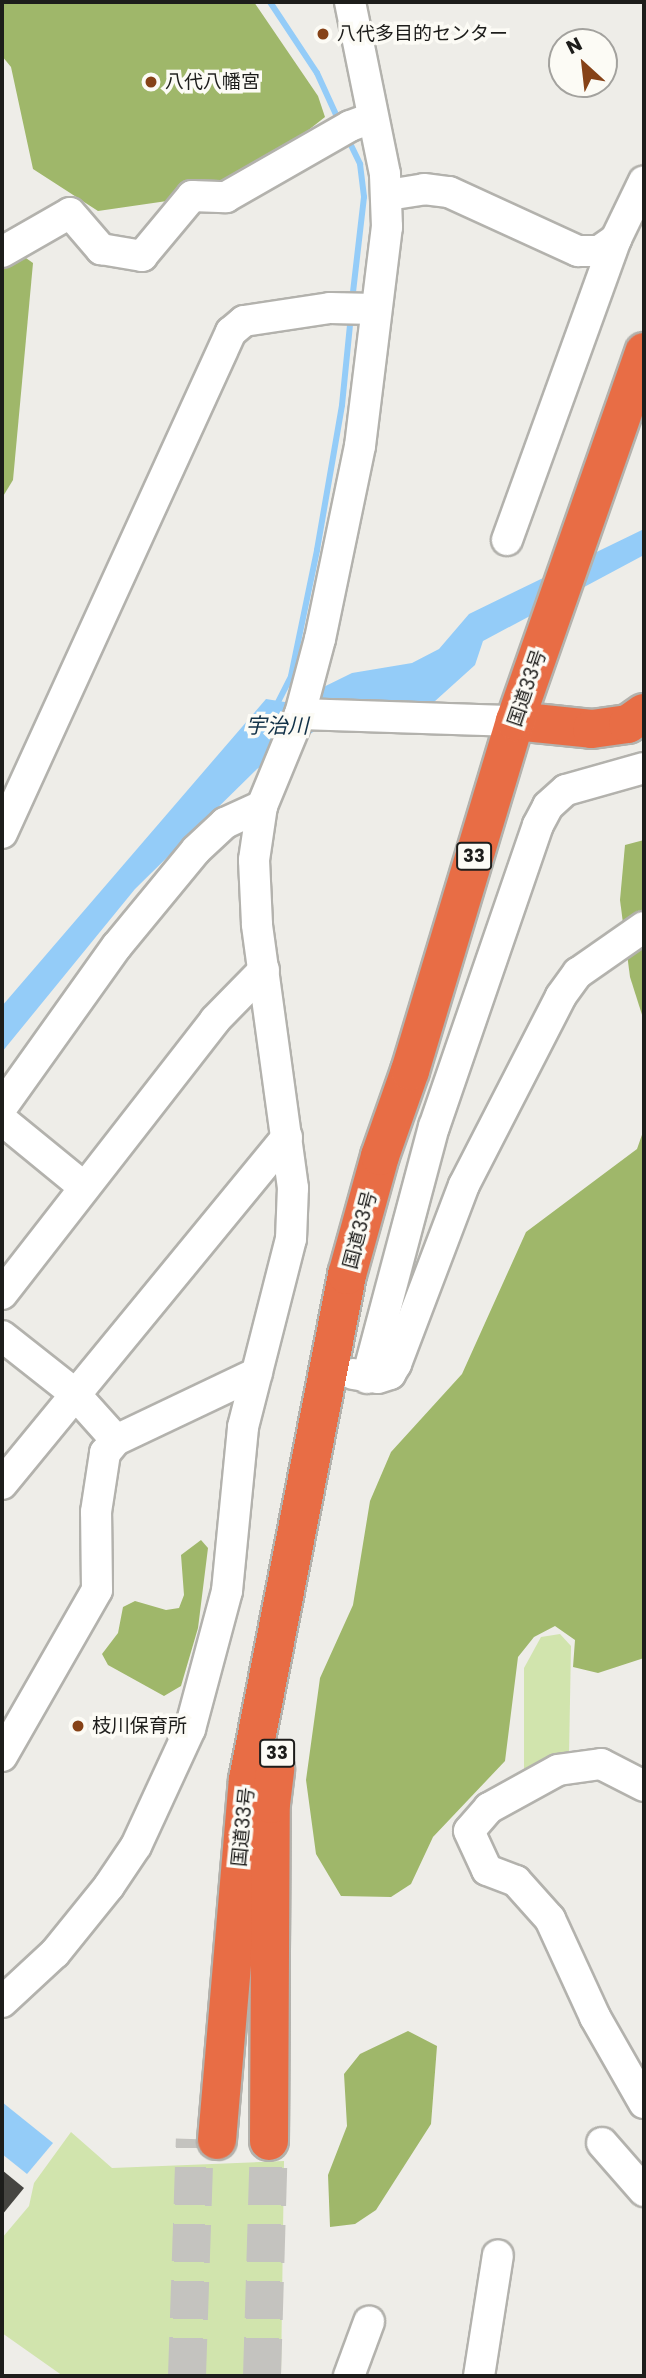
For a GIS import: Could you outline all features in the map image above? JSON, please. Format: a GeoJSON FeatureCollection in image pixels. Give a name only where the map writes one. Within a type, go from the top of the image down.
{"type":"FeatureCollection","features":[{"type":"Feature","properties":{"kind":"highway","name":"国道33号"},"geometry":{"type":"LineString","coordinates":[[206,2140],[213,1927],[248,1780],[347,1275],[380,1156],[410,1071],[515,721],[644,352]]}},
{"type":"Feature","properties":{"kind":"highway"},"geometry":{"type":"LineString","coordinates":[[515,721],[593,729],[628,724],[644,713]]}},
{"type":"Feature","properties":{"kind":"highway","name":"33"},"geometry":{"type":"LineString","coordinates":[[269,2141],[271,1804],[329,1368]]}},
{"type":"Feature","properties":{"kind":"street"},"geometry":{"type":"LineString","coordinates":[[2,2002],[55,1953],[109,1886],[136,1846],[190,1730],[228,1591],[243,1427],[291,1240],[293,1188],[254,886],[262,806],[300,714],[320,639],[360,446],[353,308],[388,195],[345,123],[350,2]]}},
{"type":"Feature","properties":{"kind":"street"},"geometry":{"type":"LineString","coordinates":[[2,252],[70,213],[101,249],[142,256],[192,195],[226,197],[345,123]]}},
{"type":"Feature","properties":{"kind":"street"},"geometry":{"type":"LineString","coordinates":[[507,540],[615,239],[644,181]]}},
{"type":"Feature","properties":{"kind":"street"},"geometry":{"type":"LineString","coordinates":[[388,195],[424,189],[449,192],[578,251],[599,251],[615,239]]}},
{"type":"Feature","properties":{"kind":"street"},"geometry":{"type":"LineString","coordinates":[[2,833],[231,332],[244,321],[353,308]]}},
{"type":"Feature","properties":{"kind":"street"},"geometry":{"type":"LineString","coordinates":[[300,714],[515,721]]}},
{"type":"Feature","properties":{"kind":"street"},"geometry":{"type":"LineString","coordinates":[[368,1378],[434,1127],[538,825],[548,806],[566,790],[644,768]]}},
{"type":"Feature","properties":{"kind":"street"},"geometry":{"type":"LineString","coordinates":[[2,1107],[117,946],[196,850],[225,823],[262,806]]}},
{"type":"Feature","properties":{"kind":"street"},"geometry":{"type":"LineString","coordinates":[[329,1368],[368,1378],[390,1374],[464,1185],[561,996],[578,973],[644,927]]}},
{"type":"Feature","properties":{"kind":"street"},"geometry":{"type":"LineString","coordinates":[[2,1294],[215,1020],[264,970]]}},
{"type":"Feature","properties":{"kind":"street"},"geometry":{"type":"LineString","coordinates":[[2,1120],[84,1187]]}},
{"type":"Feature","properties":{"kind":"street"},"geometry":{"type":"LineString","coordinates":[[2,1483],[73,1392],[287,1137]]}},
{"type":"Feature","properties":{"kind":"street"},"geometry":{"type":"LineString","coordinates":[[2,1336],[73,1392],[116,1440]]}},
{"type":"Feature","properties":{"kind":"street"},"geometry":{"type":"LineString","coordinates":[[2,1756],[97,1590],[100,1476],[104,1453],[116,1440],[257,1373]]}},
{"type":"Feature","properties":{"kind":"street"},"geometry":{"type":"LineString","coordinates":[[644,1786],[601,1764],[558,1770],[489,1808],[469,1832],[487,1870],[516,1881],[550,1919],[595,2017],[644,2103]]}},
{"type":"Feature","properties":{"kind":"street"},"geometry":{"type":"LineString","coordinates":[[602,2143],[644,2191]]}},
{"type":"Feature","properties":{"kind":"street"},"geometry":{"type":"LineString","coordinates":[[479,2376],[498,2255]]}},
{"type":"Feature","properties":{"kind":"street"},"geometry":{"type":"LineString","coordinates":[[349,2376],[369,2322]]}},
{"type":"Feature","properties":{"kind":"green space"},"geometry":{"type":"Polygon","coordinates":[[[2,2],[254,2],[318,96],[325,117],[225,196],[194,180],[167,201],[98,211],[33,169],[11,67],[2,56],[2,2]]]}},
{"type":"Feature","properties":{"kind":"green space"},"geometry":{"type":"Polygon","coordinates":[[[2,241],[33,263],[13,480],[2,498],[2,241]]]}},
{"type":"Feature","properties":{"kind":"green space"},"geometry":{"type":"Polygon","coordinates":[[[644,840],[644,1021],[630,977],[620,900],[625,845],[644,840]]]}},
{"type":"Feature","properties":{"kind":"green space"},"geometry":{"type":"Polygon","coordinates":[[[644,1129],[644,1658],[598,1673],[573,1667],[575,1640],[555,1626],[534,1637],[518,1657],[505,1761],[433,1837],[411,1884],[391,1897],[341,1896],[316,1854],[306,1780],[320,1678],[353,1605],[370,1501],[391,1452],[462,1374],[526,1232],[637,1149],[644,1129]]]}},
{"type":"Feature","properties":{"kind":"green space"},"geometry":{"type":"Polygon","coordinates":[[[201,1540],[208,1548],[198,1628],[181,1686],[164,1696],[108,1665],[102,1654],[118,1633],[123,1607],[135,1601],[166,1610],[179,1608],[184,1595],[181,1555],[201,1540]]]}},
{"type":"Feature","properties":{"kind":"green space"},"geometry":{"type":"Polygon","coordinates":[[[560,1634],[571,1646],[569,1755],[524,1772],[524,1668],[541,1637],[560,1634]]]}},
{"type":"Feature","properties":{"kind":"green space"},"geometry":{"type":"Polygon","coordinates":[[[408,2031],[437,2046],[431,2124],[376,2210],[355,2224],[330,2227],[328,2175],[347,2126],[344,2074],[360,2054],[408,2031]]]}},
{"type":"Feature","properties":{"kind":"green space"},"geometry":{"type":"Polygon","coordinates":[[[71,2132],[112,2168],[284,2161],[281,2376],[63,2376],[2,2333],[2,2238],[29,2206],[34,2183],[71,2132]]]}},
{"type":"Feature","properties":{"kind":"water","name":"宇治川"},"geometry":{"type":"Polygon","coordinates":[[[644,529],[644,555],[483,641],[475,665],[424,711],[354,705],[257,769],[135,889],[2,1052],[2,1006],[266,699],[291,703],[352,673],[412,663],[439,649],[469,614],[644,529]]]}},
{"type":"Feature","properties":{"kind":"water"},"geometry":{"type":"Polygon","coordinates":[[[2,2102],[53,2143],[27,2174],[2,2154],[2,2102]]]}},
{"type":"Feature","properties":{"kind":"building"},"geometry":{"type":"Polygon","coordinates":[[[2,2170],[24,2188],[2,2215],[2,2170]]]}},
{"type":"Feature","properties":{"kind":"waterway"},"geometry":{"type":"LineString","coordinates":[[270,2],[317,73],[339,121]]}},
{"type":"Feature","properties":{"kind":"waterway"},"geometry":{"type":"LineString","coordinates":[[347,137],[360,164],[364,197],[352,301]]}},
{"type":"Feature","properties":{"kind":"waterway"},"geometry":{"type":"LineString","coordinates":[[275,708],[291,676],[317,550],[342,405],[351,315]]}},
{"type":"Feature","properties":{"kind":"tunnel"},"geometry":{"type":"LineString","coordinates":[[187,2376],[195,2139]]}},
{"type":"Feature","properties":{"kind":"tunnel"},"geometry":{"type":"LineString","coordinates":[[262,2376],[269,2141]]}},
{"type":"Feature","properties":{"kind":"place","name":"八代多目的センター"},"geometry":{"type":"Point","coordinates":[323,34]}},
{"type":"Feature","properties":{"kind":"place","name":"八代八幡宮"},"geometry":{"type":"Point","coordinates":[151,82]}},
{"type":"Feature","properties":{"kind":"place","name":"枝川保育所"},"geometry":{"type":"Point","coordinates":[78,1726]}}]}
